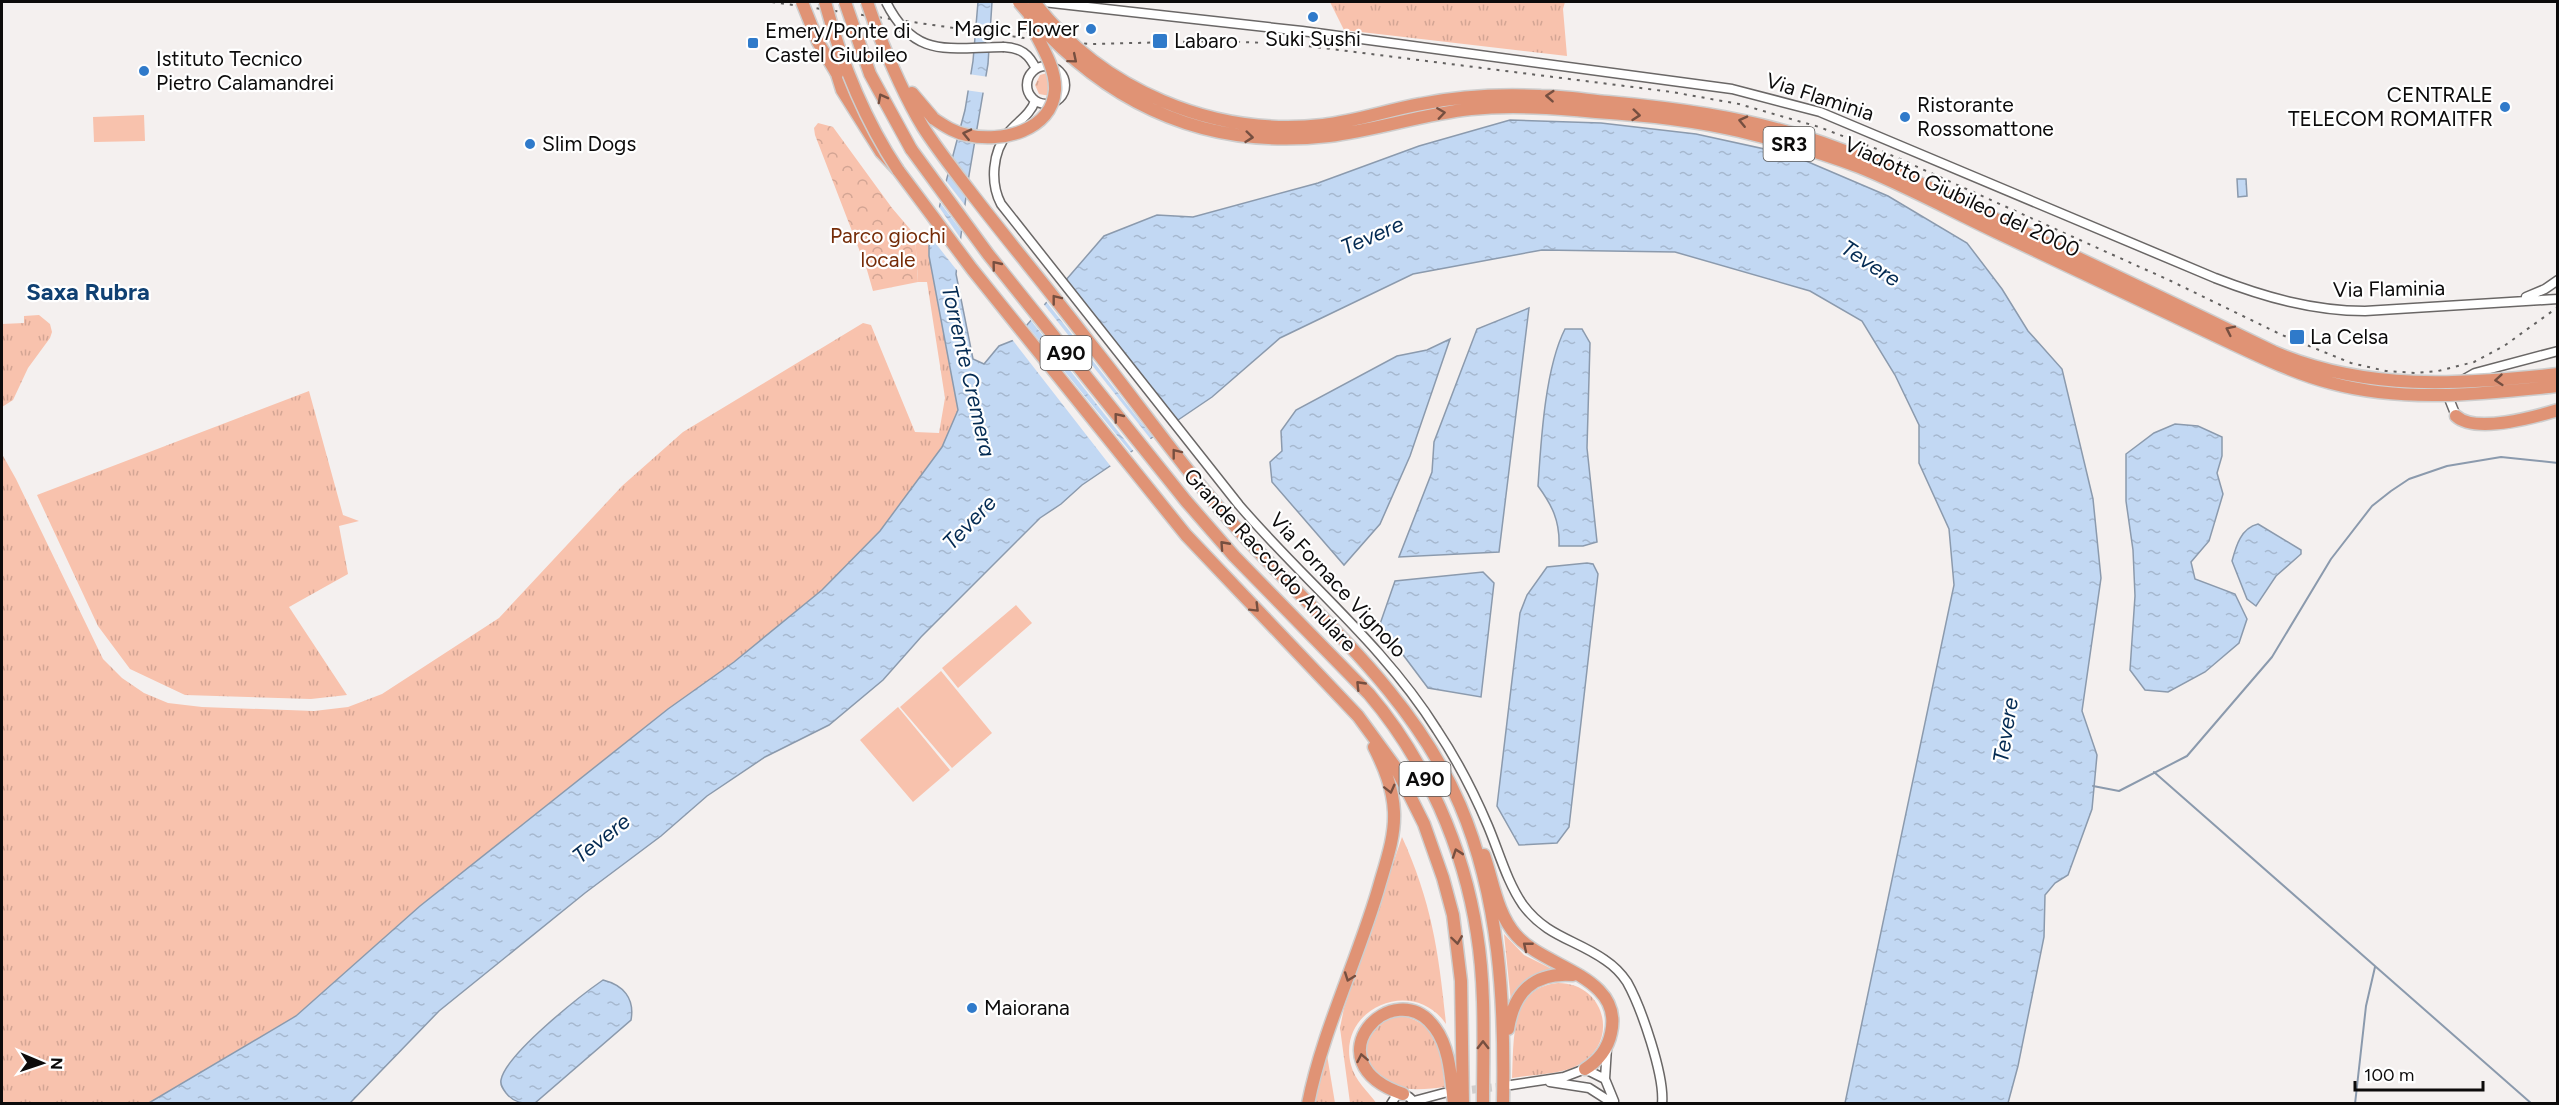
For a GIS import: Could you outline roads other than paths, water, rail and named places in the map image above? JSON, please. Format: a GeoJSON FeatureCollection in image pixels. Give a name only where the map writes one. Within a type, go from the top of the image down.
{"type":"FeatureCollection","features":[{"type":"Feature","properties":{"kind":"highway"},"geometry":{"type":"LineString","coordinates":[[802,2],[818,42],[837,74]]}},
{"type":"Feature","properties":{"kind":"highway"},"geometry":{"type":"LineString","coordinates":[[811,2],[842,90],[884,156],[898,170]]}},
{"type":"Feature","properties":{"kind":"highway","name":"Grande Raccordo Anulare"},"geometry":{"type":"LineString","coordinates":[[825,2],[836,40],[856,93],[872,126],[911,189],[972,269],[1186,535],[1358,716],[1407,787],[1430,840],[1449,897],[1457,938],[1461,981],[1463,1104]]}},
{"type":"Feature","properties":{"kind":"highway","name":"Grande Raccordo Anulare"},"geometry":{"type":"LineString","coordinates":[[845,2],[852,27],[875,85],[918,160],[995,263],[1208,527],[1384,712],[1410,752],[1434,797],[1463,872],[1478,936],[1482,996],[1483,1104]]}},
{"type":"Feature","properties":{"kind":"highway","name":"Grande Raccordo Anulare"},"geometry":{"type":"LineString","coordinates":[[869,2],[874,22],[895,72],[921,124],[949,163],[1225,516],[1369,666],[1397,700],[1431,750],[1461,808],[1483,877],[1495,932],[1501,982],[1503,1104]]}},
{"type":"Feature","properties":{"kind":"highway","name":"Viadotto Giubileo del 2000"},"geometry":{"type":"LineString","coordinates":[[1034,2],[1074,45],[1110,73],[1166,104],[1207,117],[1264,126],[1312,126],[1436,101],[1507,95],[1559,97],[1719,115],[1801,136],[1886,167],[2274,352],[2311,366],[2355,377],[2422,384],[2558,374]]}},
{"type":"Feature","properties":{"kind":"highway"},"geometry":{"type":"LineString","coordinates":[[895,72],[924,110],[943,125],[957,132],[970,136],[991,137],[1010,135],[1028,128],[1042,118],[1050,107],[1054,93],[1054,79],[1049,61],[1020,3]]}},
{"type":"Feature","properties":{"kind":"highway","name":"Viadotto Giubileo del 2000"},"geometry":{"type":"LineString","coordinates":[[1020,3],[1062,50],[1105,84],[1150,109],[1210,130],[1262,138],[1308,138],[1343,134],[1436,113],[1512,106],[1614,113],[1711,125],[1781,141],[1882,177],[2244,349],[2323,381],[2370,391],[2417,395],[2486,393],[2558,386]]}},
{"type":"Feature","properties":{"kind":"highway"},"geometry":{"type":"LineString","coordinates":[[2456,416],[2469,423],[2492,423],[2527,418],[2558,410]]}},
{"type":"Feature","properties":{"kind":"highway"},"geometry":{"type":"LineString","coordinates":[[1308,1104],[1329,1034],[1370,918],[1393,838],[1394,810],[1391,789],[1380,759],[1358,716]]}},
{"type":"Feature","properties":{"kind":"highway"},"geometry":{"type":"LineString","coordinates":[[1461,808],[1480,844],[1504,918],[1510,929],[1534,952],[1597,987],[1608,1004],[1612,1023],[1608,1042],[1597,1060],[1585,1069]]}},
{"type":"Feature","properties":{"kind":"highway"},"geometry":{"type":"LineString","coordinates":[[1504,1057],[1513,1006],[1526,989],[1540,978],[1551,975],[1578,975]]}},
{"type":"Feature","properties":{"kind":"highway"},"geometry":{"type":"LineString","coordinates":[[1410,1100],[1372,1078],[1363,1066],[1360,1056],[1361,1040],[1368,1026],[1380,1015],[1395,1010],[1414,1012],[1436,1028],[1446,1053],[1454,1104]]}},
{"type":"Feature","properties":{"kind":"street"},"geometry":{"type":"LineString","coordinates":[[886,2],[904,31],[926,45],[940,48],[1004,47],[1024,52],[1036,69]]}},
{"type":"Feature","properties":{"kind":"street","name":"Via Flaminia"},"geometry":{"type":"LineString","coordinates":[[1049,2],[1302,31],[1747,92],[1820,112],[1965,171],[2122,240],[2266,297],[2314,307],[2349,311],[2558,299]]}},
{"type":"Feature","properties":{"kind":"street"},"geometry":{"type":"LineString","coordinates":[[1047,66],[1057,69],[1065,78],[1066,84],[1062,96],[1047,104],[1035,101],[1027,86],[1029,76],[1036,69],[1047,66]]}},
{"type":"Feature","properties":{"kind":"street","name":"Via Fornace Vignolo"},"geometry":{"type":"LineString","coordinates":[[1035,101],[1031,111],[1007,134],[1000,147],[994,167],[997,197],[1013,221],[1239,505],[1267,538],[1387,662],[1431,720],[1465,778],[1512,885],[1528,911],[1553,934],[1608,962],[1626,980],[1640,1013],[1659,1074],[1662,1104]]}},
{"type":"Feature","properties":{"kind":"street"},"geometry":{"type":"LineString","coordinates":[[2511,301],[2534,295],[2556,282]]}},
{"type":"Feature","properties":{"kind":"street"},"geometry":{"type":"LineString","coordinates":[[2556,282],[2552,289],[2558,299]]}},
{"type":"Feature","properties":{"kind":"street"},"geometry":{"type":"LineString","coordinates":[[2456,416],[2450,406],[2450,396],[2456,385],[2466,377],[2490,368],[2558,351]]}},
{"type":"Feature","properties":{"kind":"street"},"geometry":{"type":"LineString","coordinates":[[1608,1042],[1605,1079],[1615,1104]]}},
{"type":"Feature","properties":{"kind":"street"},"geometry":{"type":"LineString","coordinates":[[1511,1085],[1564,1077],[1585,1069],[1605,1079]]}},
{"type":"Feature","properties":{"kind":"street"},"geometry":{"type":"LineString","coordinates":[[1537,1081],[1579,1085],[1597,1092],[1615,1104]]}},
{"type":"Feature","properties":{"kind":"street"},"geometry":{"type":"LineString","coordinates":[[1390,1104],[1396,1096],[1410,1100],[1444,1093]]}},
{"type":"Feature","properties":{"kind":"water"},"geometry":{"type":"Polygon","coordinates":[[[978,2],[992,2],[988,64],[968,181],[956,274],[973,359],[984,364],[999,346],[1014,340],[1104,236],[1157,215],[1193,217],[1318,183],[1419,146],[1510,120],[1601,123],[1696,134],[1792,155],[1888,196],[1967,243],[2002,289],[2028,331],[2062,369],[2093,499],[2101,578],[2082,711],[2097,755],[2092,809],[2068,875],[2055,883],[2045,895],[2044,937],[2018,1066],[2008,1103],[1845,1103],[1954,585],[1949,529],[1919,463],[1919,425],[1895,375],[1862,321],[1810,291],[1675,252],[1542,250],[1413,274],[1280,338],[1212,397],[1082,485],[1061,504],[1040,518],[921,637],[883,680],[829,725],[765,757],[707,796],[661,836],[585,893],[439,1011],[350,1103],[147,1104],[296,1016],[420,906],[668,709],[734,662],[822,590],[880,531],[942,447],[958,410],[929,246],[965,110],[973,61],[978,2]]]}},
{"type":"Feature","properties":{"kind":"water"},"geometry":{"type":"Polygon","coordinates":[[[2237,179],[2246,179],[2247,196],[2238,197],[2237,179]]]}},
{"type":"Feature","properties":{"kind":"water"},"geometry":{"type":"Polygon","coordinates":[[[1529,308],[1499,552],[1399,557],[1432,472],[1434,442],[1477,329],[1529,308]]]}},
{"type":"Feature","properties":{"kind":"water"},"geometry":{"type":"Polygon","coordinates":[[[1565,329],[1582,329],[1590,343],[1587,448],[1597,542],[1583,546],[1559,546],[1554,514],[1538,486],[1548,384],[1558,345],[1565,329]]]}},
{"type":"Feature","properties":{"kind":"water"},"geometry":{"type":"Polygon","coordinates":[[[1450,339],[1410,456],[1380,524],[1344,565],[1272,482],[1270,462],[1282,451],[1281,431],[1296,410],[1397,356],[1427,350],[1450,339]]]}},
{"type":"Feature","properties":{"kind":"water"},"geometry":{"type":"Polygon","coordinates":[[[2175,424],[2198,426],[2222,437],[2222,456],[2217,473],[2223,494],[2209,541],[2191,562],[2195,579],[2235,594],[2247,619],[2239,643],[2205,672],[2168,692],[2145,690],[2130,670],[2135,596],[2133,550],[2126,501],[2126,454],[2154,433],[2175,424]]]}},
{"type":"Feature","properties":{"kind":"water"},"geometry":{"type":"Polygon","coordinates":[[[2258,524],[2301,550],[2301,554],[2276,576],[2256,606],[2247,599],[2232,561],[2243,534],[2247,529],[2258,524]]]}},
{"type":"Feature","properties":{"kind":"water"},"geometry":{"type":"Polygon","coordinates":[[[1593,564],[1598,574],[1569,827],[1557,843],[1519,845],[1497,806],[1520,613],[1527,595],[1547,567],[1593,564]]]}},
{"type":"Feature","properties":{"kind":"water"},"geometry":{"type":"Polygon","coordinates":[[[1483,572],[1494,583],[1481,697],[1428,688],[1380,624],[1395,581],[1483,572]]]}},
{"type":"Feature","properties":{"kind":"water"},"geometry":{"type":"Polygon","coordinates":[[[603,980],[616,985],[626,994],[631,1005],[631,1020],[535,1103],[523,1103],[512,1099],[501,1085],[506,1069],[545,1026],[603,980]]]}},
{"type":"Feature","properties":{"kind":"waterway"},"geometry":{"type":"LineString","coordinates":[[2093,786],[2119,791],[2187,756],[2272,657],[2331,559],[2372,506],[2391,491],[2409,479],[2447,466],[2501,457],[2558,463]]}},
{"type":"Feature","properties":{"kind":"waterway"},"geometry":{"type":"LineString","coordinates":[[2154,772],[2532,1104]]}},
{"type":"Feature","properties":{"kind":"waterway"},"geometry":{"type":"LineString","coordinates":[[2355,1104],[2366,1006],[2375,967]]}},
{"type":"Feature","properties":{"kind":"tunnel"},"geometry":{"type":"LineString","coordinates":[[1460,1091],[1506,1086]]}},
{"type":"Feature","properties":{"kind":"railway"},"geometry":{"type":"LineString","coordinates":[[772,2],[1045,41],[1092,44],[1218,41],[1292,44],[1672,92],[1739,104],[1819,127],[1882,151],[2171,281],[2282,335],[2351,363],[2386,371],[2416,373],[2438,371],[2474,362],[2504,346],[2558,307]]}},
{"type":"Feature","properties":{"kind":"place","name":"Suki Sushi"},"geometry":{"type":"Point","coordinates":[1313,17]}},
{"type":"Feature","properties":{"kind":"place","name":"Magic Flower"},"geometry":{"type":"Point","coordinates":[1091,29]}},
{"type":"Feature","properties":{"kind":"place","name":"Labaro"},"geometry":{"type":"Point","coordinates":[1160,41]}},
{"type":"Feature","properties":{"kind":"place","name":"Emery/Ponte di Castel Giubileo"},"geometry":{"type":"Point","coordinates":[753,43]}},
{"type":"Feature","properties":{"kind":"place","name":"Istituto Tecnico Pietro Calamandrei"},"geometry":{"type":"Point","coordinates":[144,71]}},
{"type":"Feature","properties":{"kind":"place","name":"CENTRALE TELECOM ROMAITFR"},"geometry":{"type":"Point","coordinates":[2505,107]}},
{"type":"Feature","properties":{"kind":"place","name":"Ristorante Rossomattone"},"geometry":{"type":"Point","coordinates":[1905,117]}},
{"type":"Feature","properties":{"kind":"place","name":"Slim Dogs"},"geometry":{"type":"Point","coordinates":[530,144]}},
{"type":"Feature","properties":{"kind":"place","name":"La Celsa"},"geometry":{"type":"Point","coordinates":[2297,337]}},
{"type":"Feature","properties":{"kind":"place","name":"Maiorana"},"geometry":{"type":"Point","coordinates":[972,1008]}},
{"type":"Feature","properties":{"kind":"district","name":"Saxa Rubra"},"geometry":{"type":"Point","coordinates":[88,292]}},
{"type":"Feature","properties":{"kind":"water label","name":"Tevere"},"geometry":{"type":"Point","coordinates":[1372,235]}},
{"type":"Feature","properties":{"kind":"water label","name":"Tevere"},"geometry":{"type":"Point","coordinates":[1871,263]}},
{"type":"Feature","properties":{"kind":"water label","name":"Torrente Cremera"},"geometry":{"type":"Point","coordinates":[969,371]}},
{"type":"Feature","properties":{"kind":"water label","name":"Tevere"},"geometry":{"type":"Point","coordinates":[969,522]}},
{"type":"Feature","properties":{"kind":"water label","name":"Tevere"},"geometry":{"type":"Point","coordinates":[2005,730]}},
{"type":"Feature","properties":{"kind":"water label","name":"Tevere"},"geometry":{"type":"Point","coordinates":[601,838]}},
{"type":"Feature","properties":{"kind":"park label","name":"Parco giochi locale"},"geometry":{"type":"Point","coordinates":[888,248]}}]}
